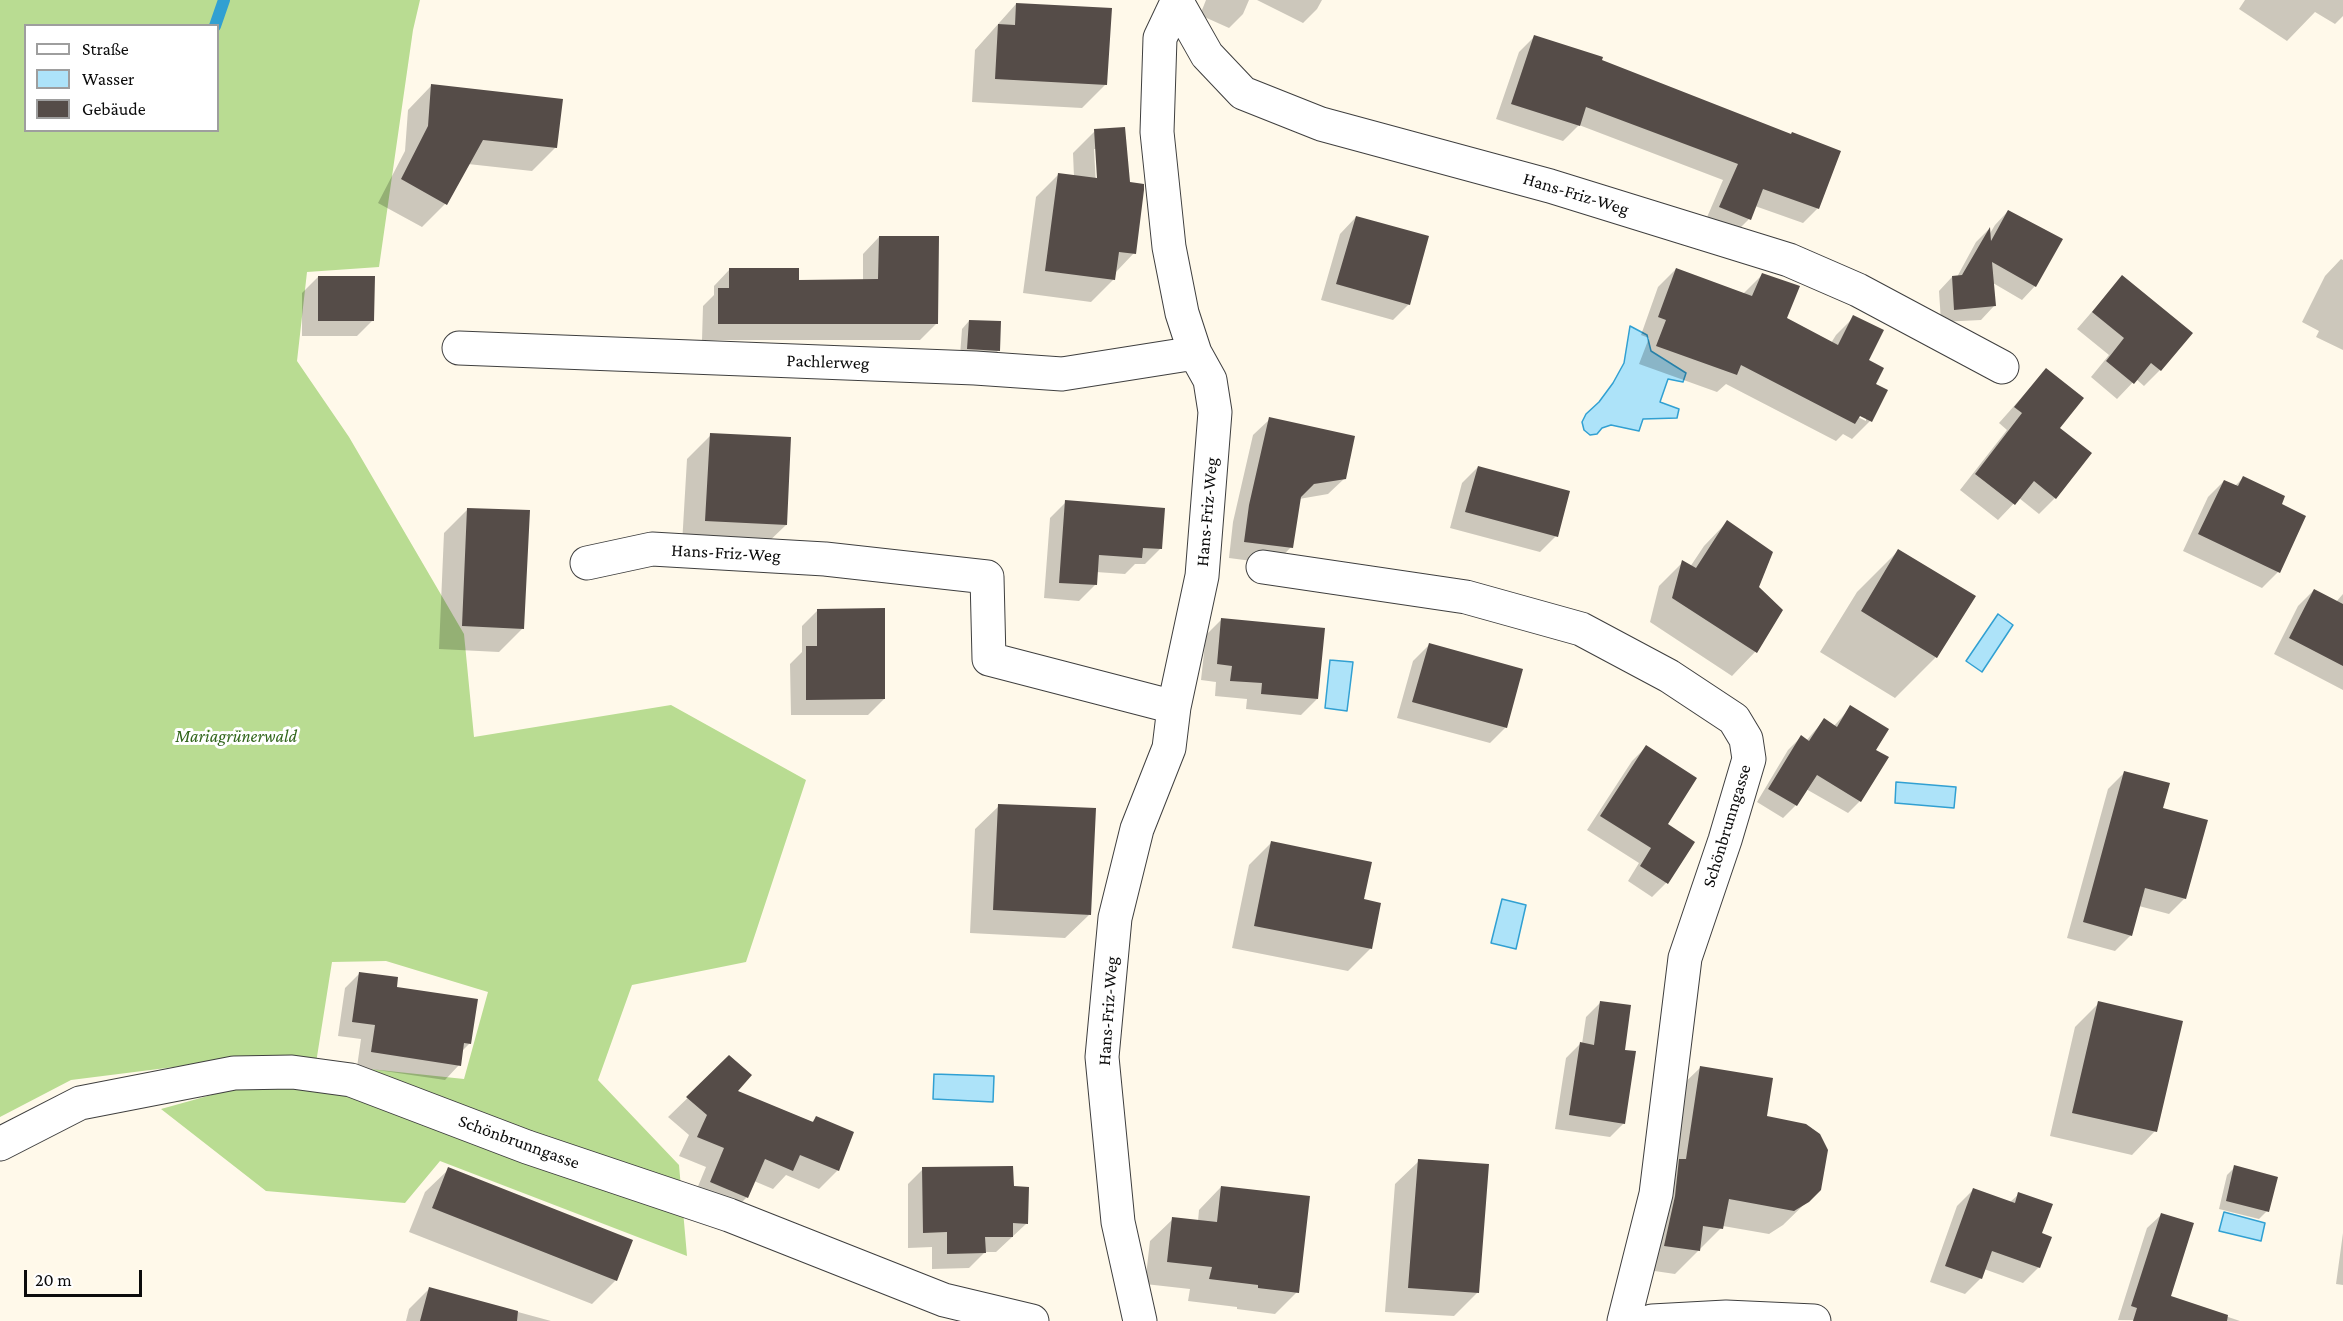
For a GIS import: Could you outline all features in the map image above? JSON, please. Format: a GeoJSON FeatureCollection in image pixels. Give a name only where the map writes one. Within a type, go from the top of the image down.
{"type":"FeatureCollection","features":[{"type":"Feature","properties":{"kind":"street","name":"Hans-Friz-Weg"},"geometry":{"type":"LineString","coordinates":[[1140,1321],[1118,1222],[1102,1057],[1115,918],[1137,829],[1169,748],[1174,708],[1202,576],[1215,412],[1210,380],[1195,353],[1182,313],[1169,247],[1157,132],[1160,38],[1178,1]]}},
{"type":"Feature","properties":{"kind":"street","name":"Hans-Friz-Weg"},"geometry":{"type":"LineString","coordinates":[[1178,1],[1207,55],[1243,93],[1321,124],[1550,186],[1789,260],[1858,290],[2001,367]]}},
{"type":"Feature","properties":{"kind":"street","name":"Pachlerweg"},"geometry":{"type":"LineString","coordinates":[[459,348],[975,368],[1062,374],[1195,353]]}},
{"type":"Feature","properties":{"kind":"street","name":"Hans-Friz-Weg"},"geometry":{"type":"LineString","coordinates":[[587,563],[652,549],[825,559],[987,577],[989,659],[1174,708]]}},
{"type":"Feature","properties":{"kind":"street","name":"Schönbrunngasse"},"geometry":{"type":"LineString","coordinates":[[1263,567],[1466,597],[1581,629],[1669,676],[1734,719],[1746,739],[1749,759],[1725,840],[1685,958],[1656,1194],[1624,1321]]}},
{"type":"Feature","properties":{"kind":"street","name":"Schönbrunngasse"},"geometry":{"type":"LineString","coordinates":[[0,1144],[80,1103],[234,1073],[292,1072],[351,1080],[527,1147],[729,1215],[944,1300],[1032,1321]]}},
{"type":"Feature","properties":{"kind":"street"},"geometry":{"type":"LineString","coordinates":[[1656,1321],[1726,1317],[1814,1321]]}},
{"type":"Feature","properties":{"kind":"green space","name":"Mariagrünerwald"},"geometry":{"type":"Polygon","coordinates":[[[0,0],[420,0],[413,30],[379,267],[307,272],[297,361],[349,437],[464,634],[474,737],[671,705],[806,780],[746,962],[632,985],[598,1080],[679,1165],[687,1256],[440,1161],[405,1203],[266,1191],[161,1109],[323,1064],[464,1079],[488,992],[386,961],[332,962],[316,1063],[190,1065],[71,1080],[0,1117],[0,0]]]}},
{"type":"Feature","properties":{"kind":"water"},"geometry":{"type":"Polygon","coordinates":[[[1630,326],[1647,335],[1651,351],[1686,373],[1683,382],[1668,379],[1660,402],[1679,409],[1677,418],[1643,419],[1639,431],[1611,425],[1602,428],[1597,434],[1590,435],[1584,430],[1582,422],[1586,414],[1599,402],[1613,383],[1624,363],[1630,326]]]}},
{"type":"Feature","properties":{"kind":"water"},"geometry":{"type":"Polygon","coordinates":[[[1998,614],[2013,625],[1982,672],[1966,661],[1998,614]]]}},
{"type":"Feature","properties":{"kind":"water"},"geometry":{"type":"Polygon","coordinates":[[[1330,660],[1353,662],[1347,711],[1325,708],[1330,660]]]}},
{"type":"Feature","properties":{"kind":"water"},"geometry":{"type":"Polygon","coordinates":[[[1896,782],[1956,787],[1954,808],[1895,803],[1896,782]]]}},
{"type":"Feature","properties":{"kind":"water"},"geometry":{"type":"Polygon","coordinates":[[[1502,899],[1526,905],[1516,949],[1491,943],[1502,899]]]}},
{"type":"Feature","properties":{"kind":"water"},"geometry":{"type":"Polygon","coordinates":[[[934,1074],[994,1076],[993,1102],[933,1099],[934,1074]]]}},
{"type":"Feature","properties":{"kind":"water"},"geometry":{"type":"Polygon","coordinates":[[[2224,1212],[2265,1223],[2261,1241],[2219,1231],[2224,1212]]]}},
{"type":"Feature","properties":{"kind":"building"},"geometry":{"type":"Polygon","coordinates":[[[1016,3],[1112,8],[1107,85],[995,79],[998,24],[1015,25],[1016,3]]]}},
{"type":"Feature","properties":{"kind":"building"},"geometry":{"type":"Polygon","coordinates":[[[1534,35],[1603,57],[1602,60],[1791,134],[1792,132],[1841,151],[1819,209],[1763,189],[1751,220],[1719,207],[1738,164],[1586,107],[1580,126],[1511,104],[1534,35]]]}},
{"type":"Feature","properties":{"kind":"building"},"geometry":{"type":"Polygon","coordinates":[[[431,84],[563,99],[557,148],[483,140],[447,205],[401,179],[428,126],[431,84]]]}},
{"type":"Feature","properties":{"kind":"building"},"geometry":{"type":"Polygon","coordinates":[[[1125,127],[1130,182],[1144,184],[1136,254],[1119,252],[1115,280],[1045,271],[1058,173],[1097,178],[1094,129],[1125,127]]]}},
{"type":"Feature","properties":{"kind":"building"},"geometry":{"type":"Polygon","coordinates":[[[2008,210],[2063,239],[2036,287],[1992,262],[1996,306],[1954,310],[1952,276],[1962,275],[1990,227],[1991,241],[2008,210]]]}},
{"type":"Feature","properties":{"kind":"building"},"geometry":{"type":"Polygon","coordinates":[[[1356,216],[1429,236],[1410,305],[1336,284],[1356,216]]]}},
{"type":"Feature","properties":{"kind":"building"},"geometry":{"type":"Polygon","coordinates":[[[879,236],[939,236],[938,324],[718,324],[718,288],[729,288],[729,268],[799,268],[799,280],[878,279],[879,236]]]}},
{"type":"Feature","properties":{"kind":"building"},"geometry":{"type":"Polygon","coordinates":[[[1676,268],[1752,296],[1762,273],[1800,286],[1787,318],[1838,345],[1853,315],[1884,330],[1869,360],[1884,368],[1876,384],[1888,390],[1872,422],[1860,416],[1855,424],[1741,365],[1737,375],[1656,346],[1666,320],[1658,317],[1676,268]]]}},
{"type":"Feature","properties":{"kind":"building"},"geometry":{"type":"Polygon","coordinates":[[[2122,275],[2193,333],[2161,371],[2151,363],[2134,384],[2106,361],[2124,338],[2092,312],[2122,275]]]}},
{"type":"Feature","properties":{"kind":"building"},"geometry":{"type":"Polygon","coordinates":[[[318,276],[375,276],[374,321],[318,321],[318,276]]]}},
{"type":"Feature","properties":{"kind":"building"},"geometry":{"type":"Polygon","coordinates":[[[969,320],[1001,321],[1000,351],[967,349],[969,320]]]}},
{"type":"Feature","properties":{"kind":"building"},"geometry":{"type":"Polygon","coordinates":[[[2046,368],[2084,398],[2060,428],[2092,453],[2056,499],[2034,481],[2015,505],[1975,474],[2022,413],[2014,407],[2046,368]]]}},
{"type":"Feature","properties":{"kind":"building"},"geometry":{"type":"Polygon","coordinates":[[[1269,417],[1355,436],[1346,479],[1314,484],[1301,497],[1293,548],[1244,542],[1249,505],[1269,417]]]}},
{"type":"Feature","properties":{"kind":"building"},"geometry":{"type":"Polygon","coordinates":[[[710,433],[791,437],[787,525],[705,521],[710,433]]]}},
{"type":"Feature","properties":{"kind":"building"},"geometry":{"type":"Polygon","coordinates":[[[1478,466],[1570,491],[1558,537],[1465,512],[1478,466]]]}},
{"type":"Feature","properties":{"kind":"building"},"geometry":{"type":"Polygon","coordinates":[[[2243,476],[2285,496],[2282,504],[2306,516],[2280,573],[2198,534],[2224,480],[2238,486],[2243,476]]]}},
{"type":"Feature","properties":{"kind":"building"},"geometry":{"type":"Polygon","coordinates":[[[1065,500],[1165,508],[1162,549],[1143,548],[1142,558],[1099,555],[1097,585],[1059,583],[1065,500]]]}},
{"type":"Feature","properties":{"kind":"building"},"geometry":{"type":"Polygon","coordinates":[[[467,508],[530,510],[524,629],[462,626],[467,508]]]}},
{"type":"Feature","properties":{"kind":"building"},"geometry":{"type":"Polygon","coordinates":[[[1727,520],[1773,552],[1759,587],[1783,610],[1757,653],[1672,598],[1682,560],[1696,568],[1727,520]]]}},
{"type":"Feature","properties":{"kind":"building"},"geometry":{"type":"Polygon","coordinates":[[[1898,549],[1976,596],[1937,658],[1861,611],[1898,549]]]}},
{"type":"Feature","properties":{"kind":"building"},"geometry":{"type":"Polygon","coordinates":[[[2314,589],[2343,604],[2343,666],[2289,638],[2314,589]]]}},
{"type":"Feature","properties":{"kind":"building"},"geometry":{"type":"Polygon","coordinates":[[[885,608],[885,699],[806,700],[806,646],[817,646],[817,609],[885,608]]]}},
{"type":"Feature","properties":{"kind":"building"},"geometry":{"type":"Polygon","coordinates":[[[1221,618],[1325,628],[1318,699],[1261,694],[1262,683],[1230,681],[1232,666],[1217,664],[1221,618]]]}},
{"type":"Feature","properties":{"kind":"building"},"geometry":{"type":"Polygon","coordinates":[[[1429,643],[1523,669],[1507,728],[1412,702],[1429,643]]]}},
{"type":"Feature","properties":{"kind":"building"},"geometry":{"type":"Polygon","coordinates":[[[1850,705],[1889,729],[1876,750],[1889,757],[1861,802],[1817,775],[1797,806],[1768,789],[1801,735],[1809,741],[1824,718],[1837,727],[1850,705]]]}},
{"type":"Feature","properties":{"kind":"building"},"geometry":{"type":"Polygon","coordinates":[[[1646,745],[1697,778],[1668,824],[1695,842],[1668,884],[1640,866],[1651,848],[1600,816],[1646,745]]]}},
{"type":"Feature","properties":{"kind":"building"},"geometry":{"type":"Polygon","coordinates":[[[2124,771],[2170,783],[2163,808],[2208,820],[2186,899],[2145,888],[2132,936],[2083,922],[2124,771]]]}},
{"type":"Feature","properties":{"kind":"building"},"geometry":{"type":"Polygon","coordinates":[[[998,804],[1096,808],[1091,915],[993,910],[998,804]]]}},
{"type":"Feature","properties":{"kind":"building"},"geometry":{"type":"Polygon","coordinates":[[[1271,841],[1372,862],[1364,899],[1381,903],[1372,949],[1254,926],[1271,841]]]}},
{"type":"Feature","properties":{"kind":"building"},"geometry":{"type":"Polygon","coordinates":[[[359,972],[398,977],[397,987],[478,999],[471,1044],[464,1043],[461,1066],[371,1052],[375,1025],[352,1022],[359,972]]]}},
{"type":"Feature","properties":{"kind":"building"},"geometry":{"type":"Polygon","coordinates":[[[1600,1001],[1631,1005],[1625,1050],[1636,1051],[1625,1124],[1569,1115],[1580,1042],[1594,1045],[1600,1001]]]}},
{"type":"Feature","properties":{"kind":"building"},"geometry":{"type":"Polygon","coordinates":[[[2098,1001],[2183,1021],[2157,1132],[2072,1113],[2098,1001]]]}},
{"type":"Feature","properties":{"kind":"building"},"geometry":{"type":"Polygon","coordinates":[[[729,1055],[752,1075],[738,1091],[813,1122],[816,1116],[854,1132],[839,1171],[800,1155],[793,1171],[765,1159],[748,1198],[710,1182],[724,1148],[697,1137],[707,1115],[686,1097],[729,1055]]]}},
{"type":"Feature","properties":{"kind":"building"},"geometry":{"type":"Polygon","coordinates":[[[1700,1066],[1773,1078],[1767,1116],[1806,1124],[1820,1134],[1828,1150],[1821,1190],[1809,1202],[1794,1211],[1729,1199],[1723,1229],[1703,1226],[1700,1251],[1664,1246],[1675,1196],[1679,1159],[1686,1159],[1700,1066]]]}},
{"type":"Feature","properties":{"kind":"building"},"geometry":{"type":"Polygon","coordinates":[[[1418,1159],[1489,1164],[1479,1293],[1408,1288],[1418,1159]]]}},
{"type":"Feature","properties":{"kind":"building"},"geometry":{"type":"Polygon","coordinates":[[[2234,1165],[2278,1177],[2269,1212],[2226,1201],[2234,1165]]]}},
{"type":"Feature","properties":{"kind":"building"},"geometry":{"type":"Polygon","coordinates":[[[1013,1166],[1014,1186],[1029,1187],[1028,1224],[1013,1223],[1013,1237],[985,1237],[986,1253],[947,1254],[947,1232],[923,1233],[922,1167],[1013,1166]]]}},
{"type":"Feature","properties":{"kind":"building"},"geometry":{"type":"Polygon","coordinates":[[[448,1167],[633,1240],[617,1281],[432,1208],[448,1167]]]}},
{"type":"Feature","properties":{"kind":"building"},"geometry":{"type":"Polygon","coordinates":[[[1221,1186],[1310,1196],[1299,1293],[1209,1279],[1212,1267],[1167,1262],[1172,1217],[1217,1222],[1221,1186]]]}},
{"type":"Feature","properties":{"kind":"building"},"geometry":{"type":"Polygon","coordinates":[[[1973,1188],[2015,1203],[2018,1192],[2053,1204],[2042,1233],[2052,1237],[2040,1268],[1992,1251],[1982,1279],[1945,1266],[1973,1188]]]}},
{"type":"Feature","properties":{"kind":"building"},"geometry":{"type":"Polygon","coordinates":[[[2161,1213],[2194,1223],[2171,1296],[2228,1315],[2227,1321],[2133,1321],[2137,1308],[2131,1306],[2161,1213]]]}},
{"type":"Feature","properties":{"kind":"building"},"geometry":{"type":"Polygon","coordinates":[[[429,1287],[518,1311],[517,1321],[420,1321],[429,1287]]]}},
{"type":"Feature","properties":{"kind":"waterway"},"geometry":{"type":"LineString","coordinates":[[216,24],[224,0]]}}]}
